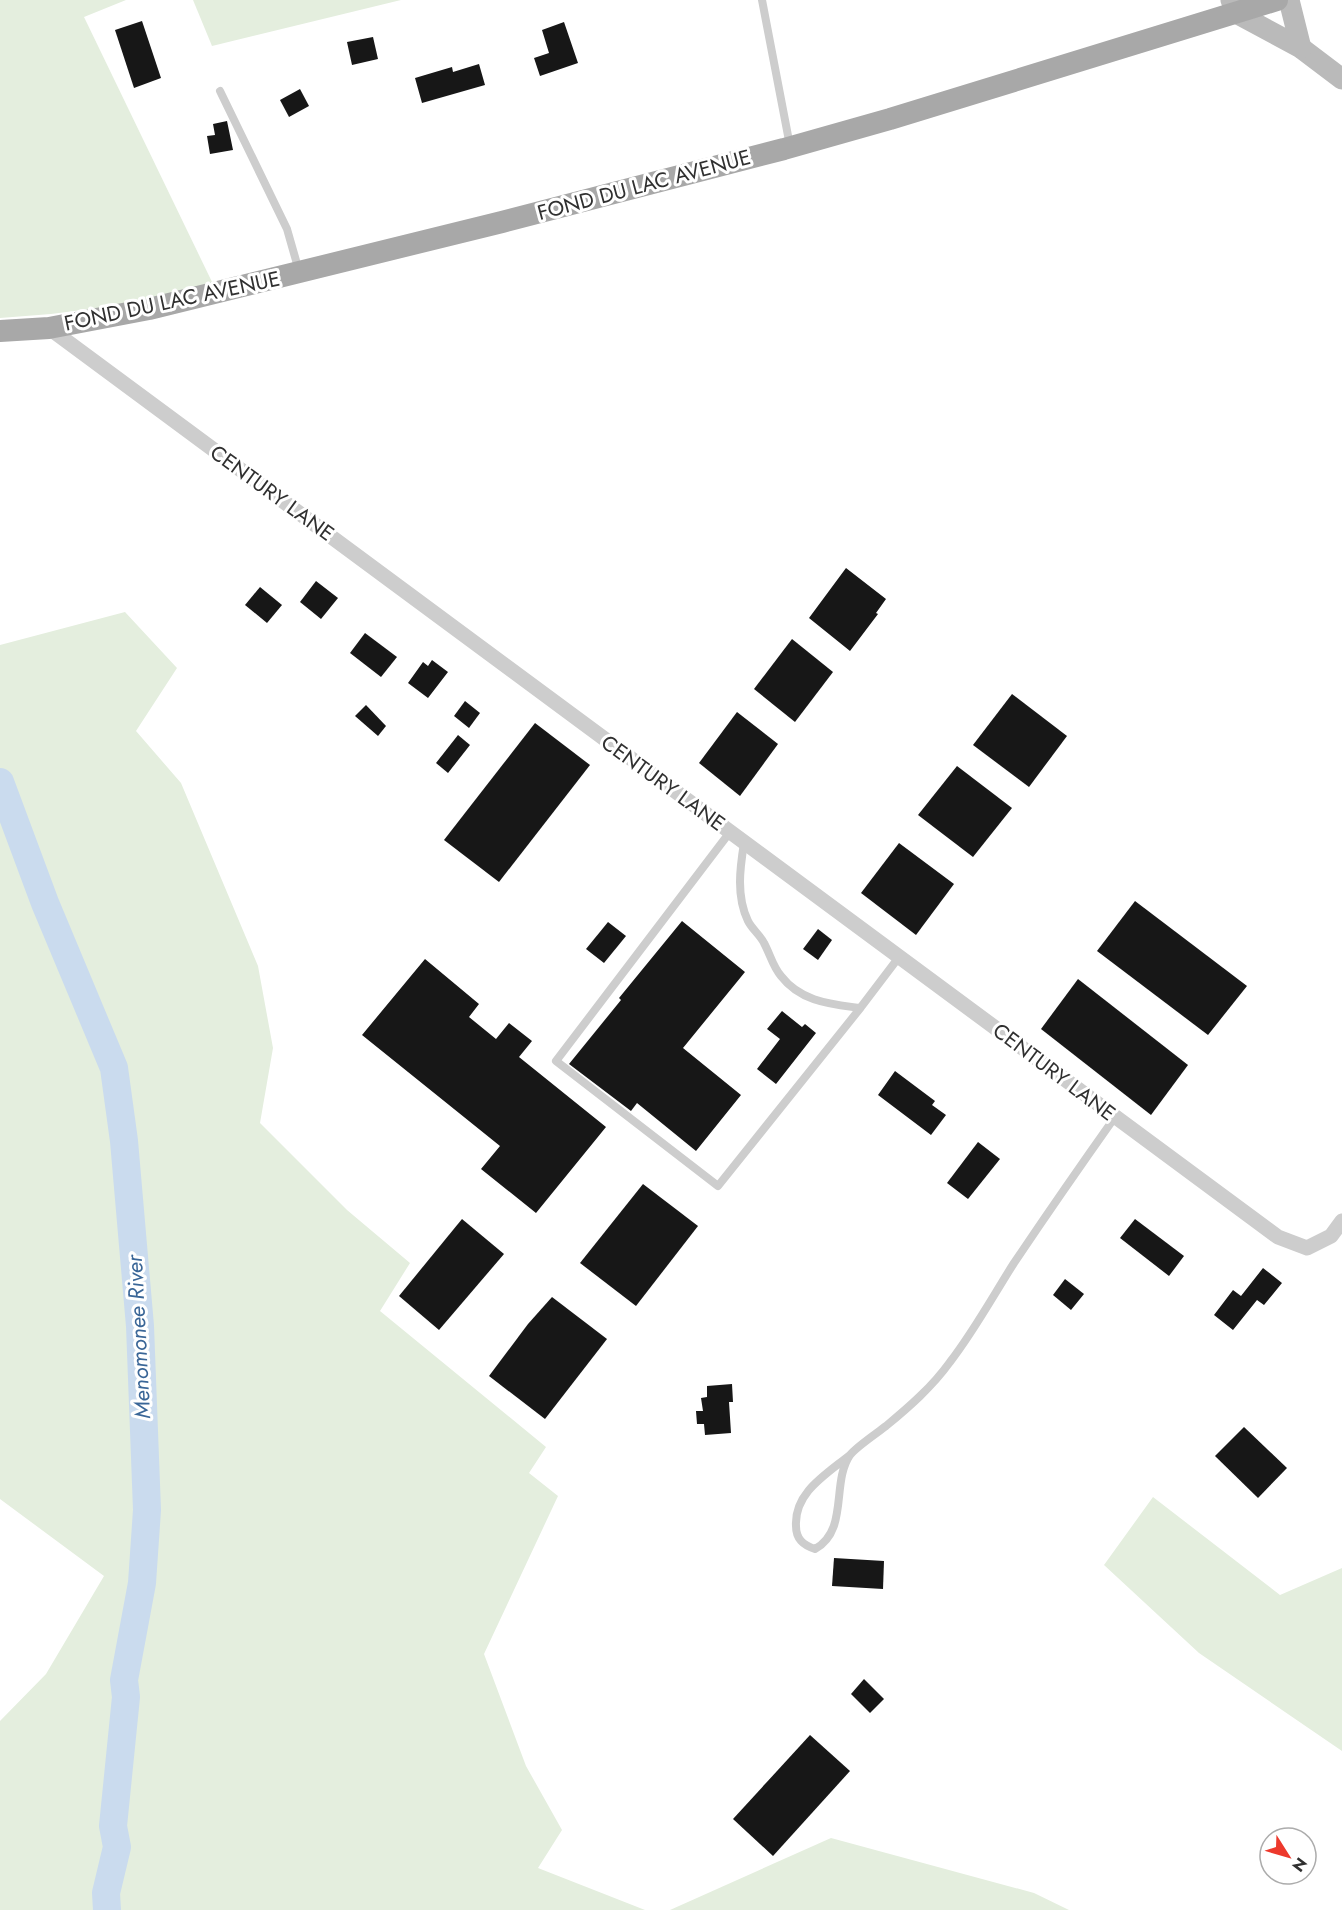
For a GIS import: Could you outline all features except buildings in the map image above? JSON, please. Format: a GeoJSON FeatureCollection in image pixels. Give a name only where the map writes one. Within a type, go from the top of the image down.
{"type":"FeatureCollection","features":[{"type":"Feature","properties":{"kind":"main road","name":"FOND DU LAC AVENUE"},"geometry":{"type":"LineString","coordinates":[[0,331],[49,328],[149,309],[502,222],[902,116],[1233,7],[1277,0]]}},
{"type":"Feature","properties":{"kind":"main road"},"geometry":{"type":"LineString","coordinates":[[1289,0],[1301,48]]}},
{"type":"Feature","properties":{"kind":"main road"},"geometry":{"type":"LineString","coordinates":[[1233,7],[1301,48],[1342,79]]}},
{"type":"Feature","properties":{"kind":"street","name":"CENTURY LANE"},"geometry":{"type":"LineString","coordinates":[[49,328],[1278,1237],[1307,1248],[1331,1236],[1342,1221]]}},
{"type":"Feature","properties":{"kind":"lane"},"geometry":{"type":"LineString","coordinates":[[762,0],[790,147]]}},
{"type":"Feature","properties":{"kind":"lane"},"geometry":{"type":"LineString","coordinates":[[220,91],[287,229],[299,272]]}},
{"type":"Feature","properties":{"kind":"lane"},"geometry":{"type":"LineString","coordinates":[[730,832],[556,1061],[718,1186],[899,957]]}},
{"type":"Feature","properties":{"kind":"lane"},"geometry":{"type":"LineString","coordinates":[[744,842],[741,899],[748,922],[763,941],[780,975],[793,989],[816,1001],[860,1008]]}},
{"type":"Feature","properties":{"kind":"lane"},"geometry":{"type":"LineString","coordinates":[[851,1454],[844,1472],[832,1534],[824,1544],[815,1549],[808,1547],[799,1540],[796,1532],[796,1509],[809,1489],[851,1454],[898,1416],[927,1390],[950,1363],[980,1320],[1013,1265],[1115,1117]]}},
{"type":"Feature","properties":{"kind":"green space"},"geometry":{"type":"Polygon","coordinates":[[[0,0],[126,0],[84,17],[213,284],[106,307],[0,318],[0,0]]]}},
{"type":"Feature","properties":{"kind":"green space"},"geometry":{"type":"Polygon","coordinates":[[[193,0],[401,0],[212,46],[193,0]]]}},
{"type":"Feature","properties":{"kind":"green space"},"geometry":{"type":"Polygon","coordinates":[[[125,612],[177,668],[136,731],[181,783],[258,966],[273,1048],[260,1123],[347,1210],[410,1263],[380,1311],[546,1447],[529,1473],[558,1496],[484,1654],[526,1766],[562,1830],[538,1868],[645,1910],[0,1910],[0,1721],[46,1674],[104,1576],[0,1499],[0,645],[125,612]]]}},
{"type":"Feature","properties":{"kind":"green space"},"geometry":{"type":"Polygon","coordinates":[[[1153,1497],[1280,1595],[1342,1568],[1342,1751],[1199,1653],[1104,1565],[1153,1497]]]}},
{"type":"Feature","properties":{"kind":"green space"},"geometry":{"type":"Polygon","coordinates":[[[831,1838],[1034,1893],[1069,1910],[670,1910],[831,1838]]]}},
{"type":"Feature","properties":{"kind":"waterway","name":"Menomonee River"},"geometry":{"type":"LineString","coordinates":[[0,782],[45,903],[114,1068],[124,1141],[140,1326],[147,1510],[142,1583],[124,1680],[126,1697],[113,1826],[117,1847],[106,1893],[107,1910]]}}]}
